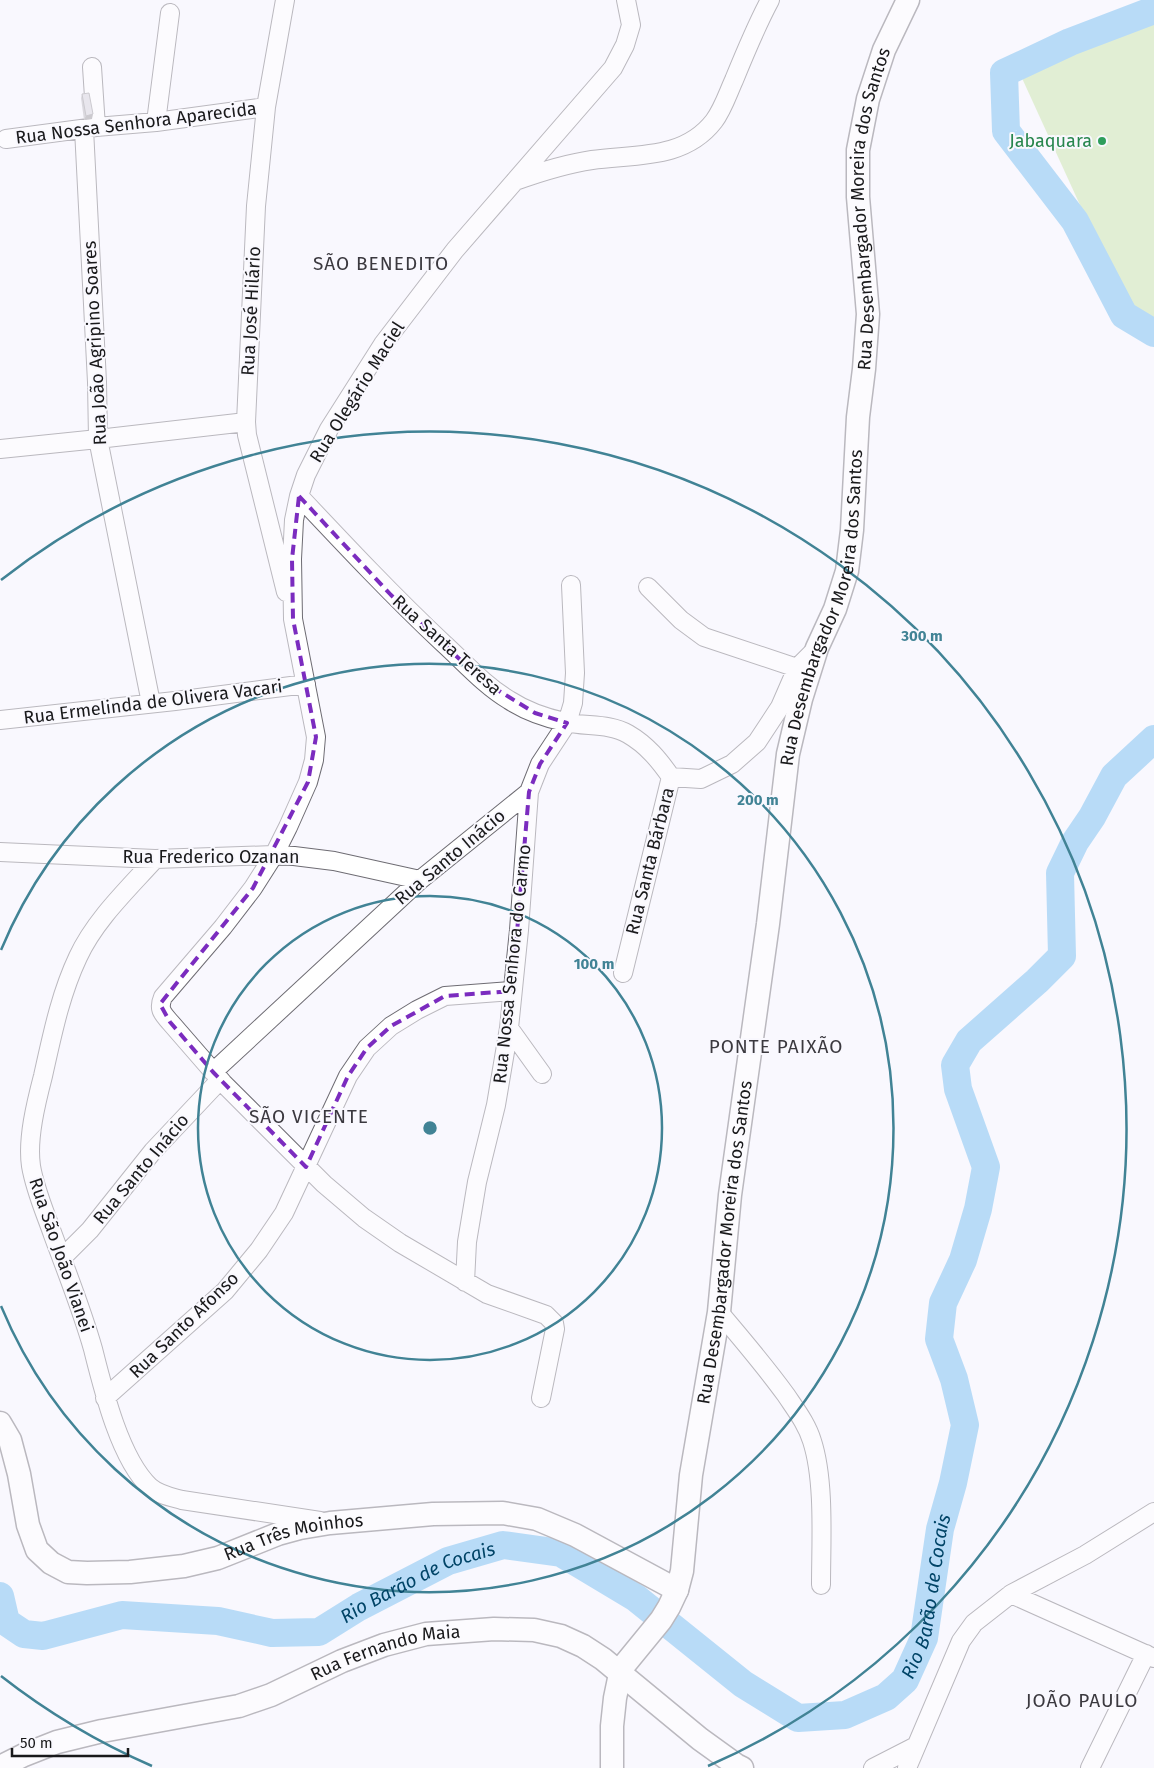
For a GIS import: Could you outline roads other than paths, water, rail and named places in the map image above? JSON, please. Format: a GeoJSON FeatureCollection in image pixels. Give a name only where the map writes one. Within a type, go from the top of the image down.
{"type":"FeatureCollection","features":[{"type":"Feature","properties":{"kind":"street","name":"Rua José Hilário"},"geometry":{"type":"LineString","coordinates":[[285,0],[266,107],[256,206],[246,422],[247,435],[293,619]]}},
{"type":"Feature","properties":{"kind":"street","name":"Rua Olegário Maciel"},"geometry":{"type":"LineString","coordinates":[[626,0],[631,25]]}},
{"type":"Feature","properties":{"kind":"street","name":"Rua Olegário Maciel"},"geometry":{"type":"LineString","coordinates":[[216,1076],[162,1012],[160,1004],[163,997],[254,888],[274,855],[308,782],[314,760],[316,737],[293,619],[292,559],[294,520],[306,475],[329,429],[383,344],[455,250],[512,182],[613,68],[625,45],[636,0]]}},
{"type":"Feature","properties":{"kind":"street"},"geometry":{"type":"LineString","coordinates":[[512,182],[546,170],[592,160],[635,157],[673,150],[694,139],[714,121],[770,0]]}},
{"type":"Feature","properties":{"kind":"street","name":"Rua Desembargador Moreira dos Santos"},"geometry":{"type":"LineString","coordinates":[[612,1768],[612,1726],[615,1698],[625,1666],[661,1620],[677,1590],[682,1571],[691,1475],[719,1312],[730,1195],[768,924],[788,754],[801,699],[817,648],[835,608],[847,571],[852,530],[858,417],[868,314],[858,197],[858,150],[868,99],[884,50],[908,0]]}},
{"type":"Feature","properties":{"kind":"street"},"geometry":{"type":"LineString","coordinates":[[156,122],[170,13]]}},
{"type":"Feature","properties":{"kind":"street","name":"Rua João Agripino Soares"},"geometry":{"type":"LineString","coordinates":[[92,67],[90,128],[98,440],[151,703]]}},
{"type":"Feature","properties":{"kind":"street","name":"Rua Nossa Senhora Aparecida"},"geometry":{"type":"LineString","coordinates":[[6,139],[266,107]]}},
{"type":"Feature","properties":{"kind":"street"},"geometry":{"type":"LineString","coordinates":[[0,449],[98,440],[246,422]]}},
{"type":"Feature","properties":{"kind":"street","name":"Rua Santa Teresa"},"geometry":{"type":"LineString","coordinates":[[299,496],[391,595],[483,681],[509,700],[535,713],[567,723],[604,726],[627,733],[642,743],[658,759],[670,777]]}},
{"type":"Feature","properties":{"kind":"street","name":"Rua Santo Inácio"},"geometry":{"type":"LineString","coordinates":[[62,1258],[90,1230],[216,1076],[420,880],[529,792],[540,764],[567,723],[573,704],[575,673],[571,585]]}},
{"type":"Feature","properties":{"kind":"street"},"geometry":{"type":"LineString","coordinates":[[648,587],[681,620],[704,637],[796,668]]}},
{"type":"Feature","properties":{"kind":"street"},"geometry":{"type":"LineString","coordinates":[[670,777],[701,779],[732,764],[757,742],[780,707],[796,668],[817,648]]}},
{"type":"Feature","properties":{"kind":"street","name":"Rua Ermelinda de Olivera Vacari"},"geometry":{"type":"LineString","coordinates":[[0,720],[306,684]]}},
{"type":"Feature","properties":{"kind":"street","name":"Rua Santa Bárbara"},"geometry":{"type":"LineString","coordinates":[[623,973],[670,777]]}},
{"type":"Feature","properties":{"kind":"street","name":"Rua Nossa Senhora do Carmo"},"geometry":{"type":"LineString","coordinates":[[465,1282],[468,1242],[477,1182],[496,1105],[509,1028],[519,930],[529,792]]}},
{"type":"Feature","properties":{"kind":"street","name":"Rua Frederico Ozanan"},"geometry":{"type":"LineString","coordinates":[[0,852],[155,859],[274,855],[334,861],[420,880]]}},
{"type":"Feature","properties":{"kind":"street","name":"Rua São João Vianei"},"geometry":{"type":"LineString","coordinates":[[155,859],[98,924],[79,956],[60,1002],[38,1097],[31,1143],[31,1165],[36,1190],[79,1302],[105,1398],[129,1460],[140,1476],[152,1489],[164,1495],[182,1500],[330,1523]]}},
{"type":"Feature","properties":{"kind":"street","name":"Rua Santo Afonso"},"geometry":{"type":"LineString","coordinates":[[105,1398],[225,1292],[259,1250],[284,1213],[348,1076],[367,1048],[391,1026],[416,1010],[445,996],[512,991]]}},
{"type":"Feature","properties":{"kind":"street"},"geometry":{"type":"LineString","coordinates":[[509,1028],[542,1074]]}},
{"type":"Feature","properties":{"kind":"street"},"geometry":{"type":"LineString","coordinates":[[216,1076],[306,1167],[364,1218],[400,1243],[465,1282],[510,1304],[539,1312],[551,1319],[555,1329],[541,1398]]}},
{"type":"Feature","properties":{"kind":"street"},"geometry":{"type":"LineString","coordinates":[[719,1312],[773,1377],[801,1417],[812,1439],[820,1488],[821,1585]]}},
{"type":"Feature","properties":{"kind":"street","name":"Rua Três Moinhos"},"geometry":{"type":"LineString","coordinates":[[0,1423],[10,1440],[19,1474],[28,1525],[38,1550],[51,1563],[68,1572],[87,1574],[130,1572],[184,1566],[218,1558],[293,1530],[330,1523],[433,1514],[503,1513],[537,1520],[575,1535],[677,1590]]}},
{"type":"Feature","properties":{"kind":"street"},"geometry":{"type":"LineString","coordinates":[[907,1768],[961,1642],[974,1623],[1011,1594],[1085,1555],[1154,1512]]}},
{"type":"Feature","properties":{"kind":"street"},"geometry":{"type":"LineString","coordinates":[[1011,1594],[1150,1656],[1090,1768]]}},
{"type":"Feature","properties":{"kind":"street","name":"Rua Fernando Maia"},"geometry":{"type":"LineString","coordinates":[[0,1768],[24,1755],[56,1742],[102,1731],[239,1706],[271,1695],[342,1661],[384,1645],[426,1634],[494,1629],[534,1630],[561,1636],[583,1646],[603,1659],[625,1666],[700,1739],[742,1768]]}},
{"type":"Feature","properties":{"kind":"street"},"geometry":{"type":"LineString","coordinates":[[873,1768],[916,1746]]}},
{"type":"Feature","properties":{"kind":"waterway","name":"Rio Barão de Cocais"},"geometry":{"type":"LineString","coordinates":[[1154,10],[1070,42],[1004,73],[1006,131],[1075,221],[1124,315],[1154,333]]}},
{"type":"Feature","properties":{"kind":"waterway","name":"Rio Barão de Cocais"},"geometry":{"type":"LineString","coordinates":[[0,1596],[6,1622],[24,1634],[43,1636],[122,1615],[218,1621],[272,1633],[319,1632],[359,1607],[448,1561],[503,1545],[561,1553],[636,1598],[743,1684],[798,1718],[845,1715],[886,1697],[905,1680],[924,1638],[940,1529],[953,1483],[965,1425],[954,1379],[939,1339],[943,1303],[963,1260],[978,1209],[986,1167],[958,1089],[955,1065],[969,1041],[1037,981],[1062,956],[1060,873],[1075,842],[1092,817],[1114,776],[1154,739]]}},
{"type":"Feature","properties":{"kind":"place","name":"Jabaquara"},"geometry":{"type":"Point","coordinates":[1102,141]}},
{"type":"Feature","properties":{"kind":"district","name":"SÃO BENEDITO"},"geometry":{"type":"Point","coordinates":[381,263]}},
{"type":"Feature","properties":{"kind":"district","name":"PONTE PAIXÃO"},"geometry":{"type":"Point","coordinates":[776,1046]}},
{"type":"Feature","properties":{"kind":"district","name":"SÃO VICENTE"},"geometry":{"type":"Point","coordinates":[309,1116]}},
{"type":"Feature","properties":{"kind":"district","name":"JOÃO PAULO"},"geometry":{"type":"Point","coordinates":[1082,1700]}}]}
